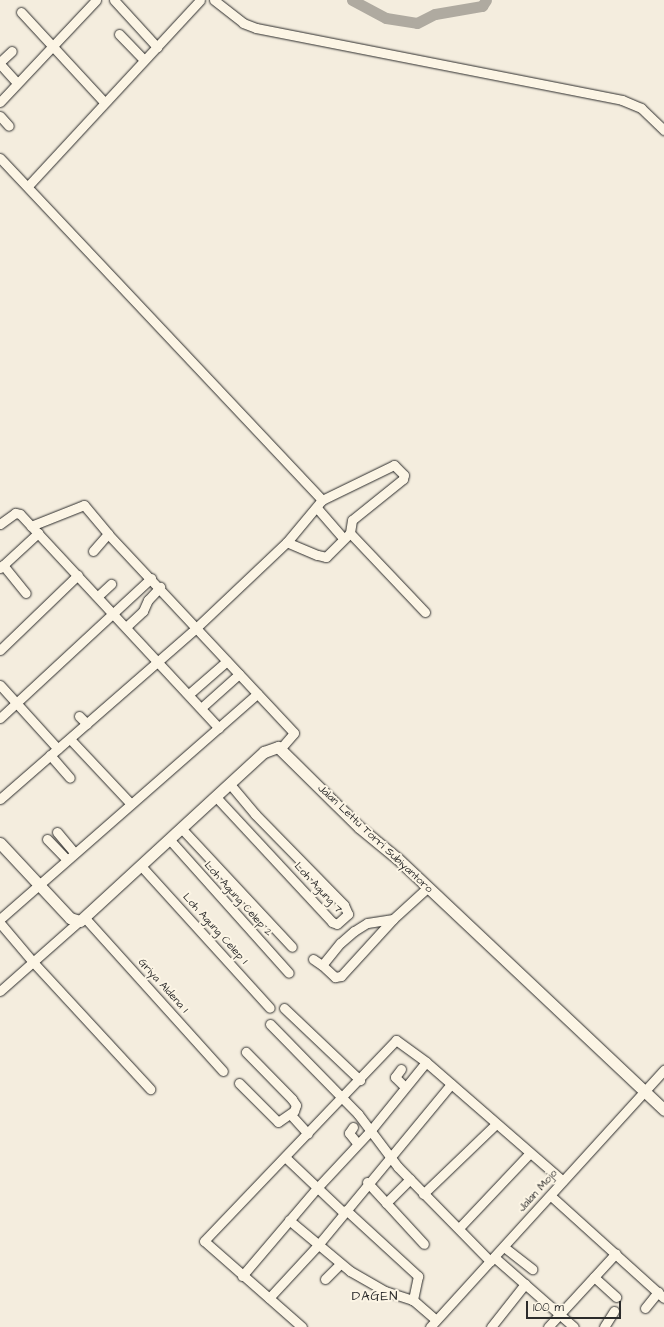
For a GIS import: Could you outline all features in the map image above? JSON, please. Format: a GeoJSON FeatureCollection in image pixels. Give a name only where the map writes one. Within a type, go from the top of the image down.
{"type":"FeatureCollection","features":[{"type":"Feature","properties":{"kind":"main road"},"geometry":{"type":"LineString","coordinates":[[0,843],[70,918],[81,920],[142,867],[268,749],[275,747],[280,749]]}},
{"type":"Feature","properties":{"kind":"main road","name":"Jalan Lettu Torri Subiyantoro"},"geometry":{"type":"LineString","coordinates":[[280,749],[359,827],[428,887],[664,1110]]}},
{"type":"Feature","properties":{"kind":"street"},"geometry":{"type":"LineString","coordinates":[[0,102],[96,0]]}},
{"type":"Feature","properties":{"kind":"street"},"geometry":{"type":"LineString","coordinates":[[114,0],[157,47]]}},
{"type":"Feature","properties":{"kind":"street"},"geometry":{"type":"LineString","coordinates":[[28,186],[104,102],[200,0]]}},
{"type":"Feature","properties":{"kind":"street"},"geometry":{"type":"LineString","coordinates":[[214,0],[243,23],[256,28],[539,82],[622,100],[641,108],[664,130]]}},
{"type":"Feature","properties":{"kind":"street"},"geometry":{"type":"LineString","coordinates":[[21,12],[104,102]]}},
{"type":"Feature","properties":{"kind":"street"},"geometry":{"type":"LineString","coordinates":[[119,34],[144,60]]}},
{"type":"Feature","properties":{"kind":"street"},"geometry":{"type":"LineString","coordinates":[[12,51],[0,64],[17,83]]}},
{"type":"Feature","properties":{"kind":"street"},"geometry":{"type":"LineString","coordinates":[[0,116],[9,126]]}},
{"type":"Feature","properties":{"kind":"street"},"geometry":{"type":"LineString","coordinates":[[0,158],[322,500]]}},
{"type":"Feature","properties":{"kind":"street"},"geometry":{"type":"LineString","coordinates":[[0,799],[197,627],[288,542],[322,500],[393,465],[398,466],[404,478],[352,520],[346,535],[324,557],[288,542]]}},
{"type":"Feature","properties":{"kind":"street"},"geometry":{"type":"LineString","coordinates":[[26,593],[1,566],[34,529],[84,505],[108,534],[152,578],[294,733],[280,749]]}},
{"type":"Feature","properties":{"kind":"street"},"geometry":{"type":"LineString","coordinates":[[317,508],[425,612]]}},
{"type":"Feature","properties":{"kind":"street"},"geometry":{"type":"LineString","coordinates":[[0,524],[17,512],[127,626],[219,728]]}},
{"type":"Feature","properties":{"kind":"street"},"geometry":{"type":"LineString","coordinates":[[93,551],[108,534]]}},
{"type":"Feature","properties":{"kind":"street"},"geometry":{"type":"LineString","coordinates":[[0,650],[78,575]]}},
{"type":"Feature","properties":{"kind":"street"},"geometry":{"type":"LineString","coordinates":[[0,718],[115,614],[152,578]]}},
{"type":"Feature","properties":{"kind":"street"},"geometry":{"type":"LineString","coordinates":[[98,596],[111,584]]}},
{"type":"Feature","properties":{"kind":"street"},"geometry":{"type":"LineString","coordinates":[[127,626],[143,610],[148,600],[160,587]]}},
{"type":"Feature","properties":{"kind":"street"},"geometry":{"type":"LineString","coordinates":[[189,694],[227,661]]}},
{"type":"Feature","properties":{"kind":"street"},"geometry":{"type":"LineString","coordinates":[[201,708],[239,674]]}},
{"type":"Feature","properties":{"kind":"street"},"geometry":{"type":"LineString","coordinates":[[0,685],[18,703],[58,749]]}},
{"type":"Feature","properties":{"kind":"street"},"geometry":{"type":"LineString","coordinates":[[0,918],[130,803],[257,694]]}},
{"type":"Feature","properties":{"kind":"street"},"geometry":{"type":"LineString","coordinates":[[79,716],[87,724]]}},
{"type":"Feature","properties":{"kind":"street"},"geometry":{"type":"LineString","coordinates":[[70,739],[130,803]]}},
{"type":"Feature","properties":{"kind":"street"},"geometry":{"type":"LineString","coordinates":[[50,755],[70,778]]}},
{"type":"Feature","properties":{"kind":"street","name":"Loh Agung 7"},"geometry":{"type":"LineString","coordinates":[[216,797],[332,922],[337,924],[348,914],[344,905],[255,814],[230,784]]}},
{"type":"Feature","properties":{"kind":"street"},"geometry":{"type":"LineString","coordinates":[[243,825],[255,814]]}},
{"type":"Feature","properties":{"kind":"street"},"geometry":{"type":"LineString","coordinates":[[182,829],[292,946]]}},
{"type":"Feature","properties":{"kind":"street"},"geometry":{"type":"LineString","coordinates":[[57,832],[74,852]]}},
{"type":"Feature","properties":{"kind":"street"},"geometry":{"type":"LineString","coordinates":[[47,839],[66,859]]}},
{"type":"Feature","properties":{"kind":"street","name":"Loh Agung Celep 2"},"geometry":{"type":"LineString","coordinates":[[170,840],[289,973]]}},
{"type":"Feature","properties":{"kind":"street","name":"Loh Agung Celep 1"},"geometry":{"type":"LineString","coordinates":[[142,867],[270,1008]]}},
{"type":"Feature","properties":{"kind":"street"},"geometry":{"type":"LineString","coordinates":[[313,959],[335,977],[341,976],[392,919],[428,887]]}},
{"type":"Feature","properties":{"kind":"street"},"geometry":{"type":"LineString","coordinates":[[322,966],[340,943],[354,931],[371,922],[392,919]]}},
{"type":"Feature","properties":{"kind":"street"},"geometry":{"type":"LineString","coordinates":[[0,991],[81,920]]}},
{"type":"Feature","properties":{"kind":"street","name":"Griya Aldena 1"},"geometry":{"type":"LineString","coordinates":[[81,920],[223,1071]]}},
{"type":"Feature","properties":{"kind":"street"},"geometry":{"type":"LineString","coordinates":[[0,923],[33,962],[150,1089]]}},
{"type":"Feature","properties":{"kind":"street"},"geometry":{"type":"LineString","coordinates":[[284,1008],[360,1080]]}},
{"type":"Feature","properties":{"kind":"street"},"geometry":{"type":"LineString","coordinates":[[270,1024],[343,1098],[423,1194],[492,1259],[525,1284],[574,1327]]}},
{"type":"Feature","properties":{"kind":"street"},"geometry":{"type":"LineString","coordinates":[[302,1327],[242,1276],[204,1241],[343,1098],[397,1040],[426,1062],[563,1181]]}},
{"type":"Feature","properties":{"kind":"street"},"geometry":{"type":"LineString","coordinates":[[238,1084],[278,1122],[291,1115],[295,1109],[294,1102],[246,1052]]}},
{"type":"Feature","properties":{"kind":"street"},"geometry":{"type":"LineString","coordinates":[[242,1276],[317,1188],[357,1143],[371,1130],[426,1062]]}},
{"type":"Feature","properties":{"kind":"street"},"geometry":{"type":"LineString","coordinates":[[401,1069],[395,1077],[405,1087]]}},
{"type":"Feature","properties":{"kind":"street","name":"Jalan Mojo"},"geometry":{"type":"LineString","coordinates":[[434,1324],[664,1070]]}},
{"type":"Feature","properties":{"kind":"street"},"geometry":{"type":"LineString","coordinates":[[268,1298],[318,1245],[367,1182],[391,1157],[451,1084]]}},
{"type":"Feature","properties":{"kind":"street"},"geometry":{"type":"LineString","coordinates":[[291,1115],[308,1134]]}},
{"type":"Feature","properties":{"kind":"street"},"geometry":{"type":"LineString","coordinates":[[423,1194],[496,1124]]}},
{"type":"Feature","properties":{"kind":"street"},"geometry":{"type":"LineString","coordinates":[[353,1127],[349,1133],[357,1143]]}},
{"type":"Feature","properties":{"kind":"street"},"geometry":{"type":"LineString","coordinates":[[459,1228],[530,1153]]}},
{"type":"Feature","properties":{"kind":"street"},"geometry":{"type":"LineString","coordinates":[[285,1157],[317,1188],[418,1276],[412,1300]]}},
{"type":"Feature","properties":{"kind":"street"},"geometry":{"type":"LineString","coordinates":[[386,1203],[410,1179]]}},
{"type":"Feature","properties":{"kind":"street"},"geometry":{"type":"LineString","coordinates":[[367,1182],[424,1244]]}},
{"type":"Feature","properties":{"kind":"street"},"geometry":{"type":"LineString","coordinates":[[550,1196],[616,1253],[661,1295],[645,1308]]}},
{"type":"Feature","properties":{"kind":"street"},"geometry":{"type":"LineString","coordinates":[[289,1220],[340,1264],[385,1291],[412,1300],[434,1324]]}},
{"type":"Feature","properties":{"kind":"street"},"geometry":{"type":"LineString","coordinates":[[504,1247],[532,1269]]}},
{"type":"Feature","properties":{"kind":"street"},"geometry":{"type":"LineString","coordinates":[[548,1327],[616,1253]]}},
{"type":"Feature","properties":{"kind":"street"},"geometry":{"type":"LineString","coordinates":[[325,1279],[340,1264]]}},
{"type":"Feature","properties":{"kind":"street"},"geometry":{"type":"LineString","coordinates":[[594,1277],[616,1297]]}},
{"type":"Feature","properties":{"kind":"street"},"geometry":{"type":"LineString","coordinates":[[491,1327],[525,1284]]}},
{"type":"Feature","properties":{"kind":"street"},"geometry":{"type":"LineString","coordinates":[[604,1327],[614,1312]]}},
{"type":"Feature","properties":{"kind":"waterway"},"geometry":{"type":"LineString","coordinates":[[352,0],[386,18],[417,23],[435,14],[482,6],[486,0]]}},
{"type":"Feature","properties":{"kind":"district","name":"DAGEN"},"geometry":{"type":"Point","coordinates":[375,1296]}}]}
